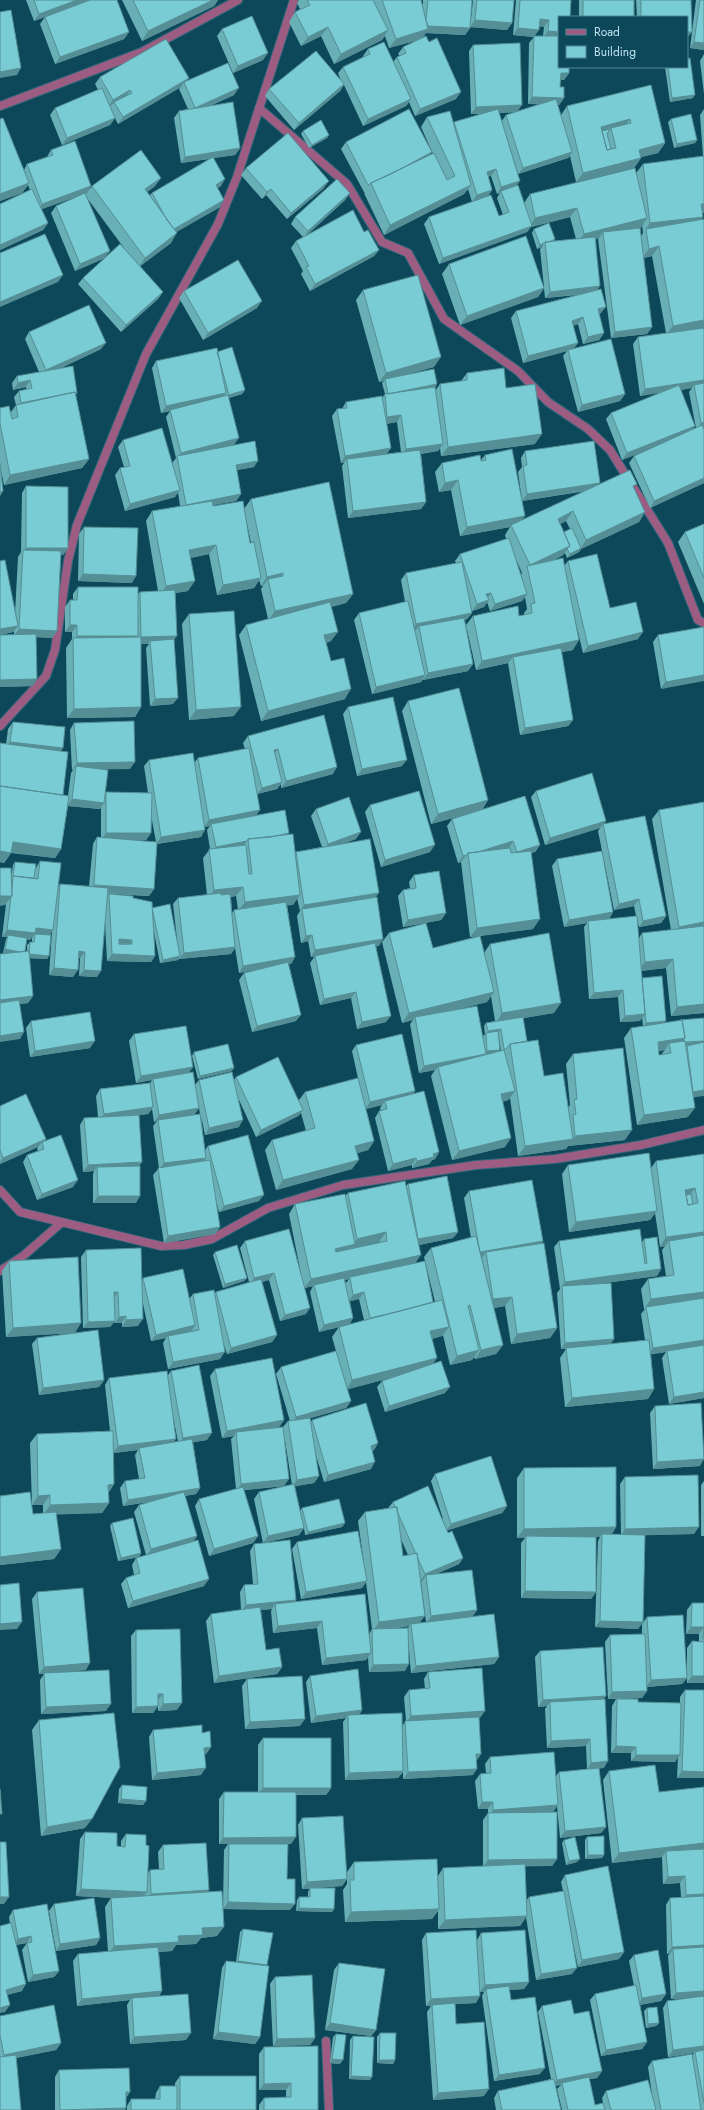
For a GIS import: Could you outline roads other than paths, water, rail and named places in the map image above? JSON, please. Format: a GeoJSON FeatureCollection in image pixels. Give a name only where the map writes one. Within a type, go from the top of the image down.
{"type":"FeatureCollection","features":[{"type":"Feature","properties":{"kind":"street"},"geometry":{"type":"LineString","coordinates":[[0,106],[142,52],[238,0]]}},
{"type":"Feature","properties":{"kind":"street"},"geometry":{"type":"LineString","coordinates":[[0,726],[46,676],[55,650],[68,560],[76,525],[146,354],[218,224],[237,177],[259,108],[278,56],[294,0]]}},
{"type":"Feature","properties":{"kind":"street"},"geometry":{"type":"LineString","coordinates":[[259,108],[347,184],[382,242],[408,253],[444,319],[518,371],[548,402],[588,429],[610,450],[668,544],[698,620],[704,623]]}},
{"type":"Feature","properties":{"kind":"street"},"geometry":{"type":"LineString","coordinates":[[0,1190],[20,1212],[161,1246],[184,1245],[212,1239],[268,1208],[343,1185],[476,1165],[555,1159],[641,1145],[704,1130]]}},
{"type":"Feature","properties":{"kind":"street"},"geometry":{"type":"LineString","coordinates":[[0,1271],[23,1256],[61,1222]]}},
{"type":"Feature","properties":{"kind":"street"},"geometry":{"type":"LineString","coordinates":[[326,2041],[329,2110]]}}]}
